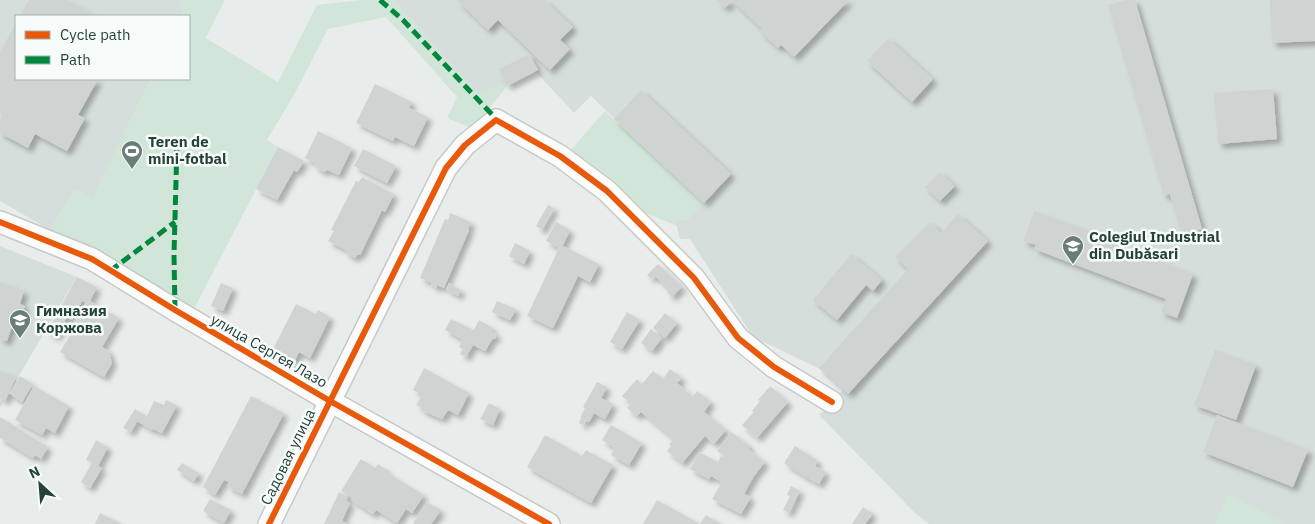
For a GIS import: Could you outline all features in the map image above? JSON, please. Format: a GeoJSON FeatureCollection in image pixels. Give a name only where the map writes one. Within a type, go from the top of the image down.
{"type":"FeatureCollection","features":[{"type":"Feature","properties":{"kind":"street","name":"Садовая улица"},"geometry":{"type":"LineString","coordinates":[[269,524],[446,168],[464,145],[496,120],[560,156],[607,191],[694,278],[738,338],[774,368],[832,402]]}},
{"type":"Feature","properties":{"kind":"street","name":"улица Сергея Лазо"},"geometry":{"type":"LineString","coordinates":[[0,222],[92,259],[330,401],[549,524]]}},
{"type":"Feature","properties":{"kind":"shaded area"},"geometry":{"type":"Polygon","coordinates":[[[0,0],[179,0],[183,11],[181,15],[15,15],[15,80],[151,80],[93,198],[75,190],[50,230],[0,201],[0,0]]]}},
{"type":"Feature","properties":{"kind":"shaded area"},"geometry":{"type":"Polygon","coordinates":[[[393,0],[1315,0],[1315,524],[929,524],[916,514],[819,415],[843,390],[818,368],[753,337],[690,239],[680,239],[675,220],[687,220],[703,203],[591,96],[574,113],[535,71],[479,95],[393,0]]]}},
{"type":"Feature","properties":{"kind":"shaded area","name":"Гимназия Коржова"},"geometry":{"type":"Polygon","coordinates":[[[0,246],[77,277],[0,408],[0,246]]]}},
{"type":"Feature","properties":{"kind":"green space"},"geometry":{"type":"Polygon","coordinates":[[[179,0],[225,0],[206,38],[278,82],[317,5],[361,0],[393,0],[479,94],[506,83],[507,86],[473,129],[447,118],[457,97],[386,17],[328,29],[295,93],[267,140],[278,147],[193,311],[55,236],[50,230],[75,190],[93,197],[151,80],[190,80],[190,15],[181,15],[183,11],[179,0]]]}},
{"type":"Feature","properties":{"kind":"green space"},"geometry":{"type":"Polygon","coordinates":[[[605,111],[704,203],[687,220],[675,220],[677,226],[646,213],[568,153],[605,111]]]}},
{"type":"Feature","properties":{"kind":"green space"},"geometry":{"type":"Polygon","coordinates":[[[1228,494],[1285,524],[1215,524],[1228,494]]]}},
{"type":"Feature","properties":{"kind":"building"},"geometry":{"type":"Polygon","coordinates":[[[29,0],[66,0],[94,15],[21,15],[29,0]]]}},
{"type":"Feature","properties":{"kind":"building"},"geometry":{"type":"Polygon","coordinates":[[[457,0],[545,0],[573,27],[560,40],[570,49],[550,70],[498,20],[488,30],[457,0]]]}},
{"type":"Feature","properties":{"kind":"building"},"geometry":{"type":"Polygon","coordinates":[[[717,0],[732,0],[725,8],[717,0]]]}},
{"type":"Feature","properties":{"kind":"building"},"geometry":{"type":"Polygon","coordinates":[[[732,0],[849,0],[794,57],[781,45],[778,48],[760,31],[762,29],[732,0]]]}},
{"type":"Feature","properties":{"kind":"building"},"geometry":{"type":"Polygon","coordinates":[[[1135,0],[1202,229],[1182,236],[1170,194],[1164,196],[1108,5],[1135,0]]]}},
{"type":"Feature","properties":{"kind":"building"},"geometry":{"type":"Polygon","coordinates":[[[1270,0],[1315,0],[1315,41],[1272,43],[1270,0]]]}},
{"type":"Feature","properties":{"kind":"building"},"geometry":{"type":"Polygon","coordinates":[[[15,25],[15,80],[97,80],[78,115],[85,118],[67,151],[35,134],[28,148],[0,133],[0,120],[3,114],[0,113],[0,52],[15,25]]]}},
{"type":"Feature","properties":{"kind":"building"},"geometry":{"type":"Polygon","coordinates":[[[888,38],[933,79],[912,102],[867,61],[888,38]]]}},
{"type":"Feature","properties":{"kind":"building"},"geometry":{"type":"Polygon","coordinates":[[[529,54],[538,70],[507,86],[499,69],[529,54]]]}},
{"type":"Feature","properties":{"kind":"building"},"geometry":{"type":"Polygon","coordinates":[[[375,84],[412,102],[409,108],[428,117],[414,146],[395,137],[393,141],[356,123],[375,84]]]}},
{"type":"Feature","properties":{"kind":"building"},"geometry":{"type":"Polygon","coordinates":[[[1273,89],[1277,139],[1218,144],[1214,93],[1273,89]]]}},
{"type":"Feature","properties":{"kind":"building"},"geometry":{"type":"Polygon","coordinates":[[[641,90],[731,174],[704,203],[614,119],[641,90]]]}},
{"type":"Feature","properties":{"kind":"building"},"geometry":{"type":"Polygon","coordinates":[[[318,131],[352,148],[339,175],[327,170],[324,172],[305,158],[318,131]]]}},
{"type":"Feature","properties":{"kind":"building"},"geometry":{"type":"Polygon","coordinates":[[[278,147],[304,161],[297,172],[294,170],[277,200],[256,189],[278,147]]]}},
{"type":"Feature","properties":{"kind":"building"},"geometry":{"type":"Polygon","coordinates":[[[363,149],[396,166],[387,183],[354,166],[363,149]]]}},
{"type":"Feature","properties":{"kind":"building"},"geometry":{"type":"Polygon","coordinates":[[[940,172],[955,186],[940,201],[925,187],[940,172]]]}},
{"type":"Feature","properties":{"kind":"building"},"geometry":{"type":"Polygon","coordinates":[[[362,177],[394,194],[385,212],[382,210],[360,255],[358,254],[355,258],[345,253],[346,250],[328,241],[334,231],[331,230],[356,181],[359,182],[362,177]]]}},
{"type":"Feature","properties":{"kind":"building"},"geometry":{"type":"Polygon","coordinates":[[[548,205],[554,208],[542,230],[536,226],[548,205]]]}},
{"type":"Feature","properties":{"kind":"building"},"geometry":{"type":"Polygon","coordinates":[[[1034,211],[1098,234],[1097,237],[1193,274],[1177,318],[1161,312],[1166,299],[1034,249],[1036,245],[1023,241],[1034,211]]]}},
{"type":"Feature","properties":{"kind":"building"},"geometry":{"type":"Polygon","coordinates":[[[450,213],[471,222],[444,288],[437,285],[436,288],[431,285],[432,283],[420,278],[445,219],[448,220],[450,213]]]}},
{"type":"Feature","properties":{"kind":"building"},"geometry":{"type":"Polygon","coordinates":[[[958,214],[988,241],[848,394],[819,368],[908,269],[895,257],[930,222],[941,233],[958,214]]]}},
{"type":"Feature","properties":{"kind":"building"},"geometry":{"type":"Polygon","coordinates":[[[556,222],[570,230],[561,249],[563,246],[599,264],[590,282],[578,276],[553,328],[527,316],[559,248],[546,241],[556,222]]]}},
{"type":"Feature","properties":{"kind":"building"},"geometry":{"type":"Polygon","coordinates":[[[515,243],[530,251],[524,264],[509,256],[515,243]]]}},
{"type":"Feature","properties":{"kind":"building"},"geometry":{"type":"Polygon","coordinates":[[[851,254],[882,280],[873,291],[866,285],[837,320],[813,300],[851,254]]]}},
{"type":"Feature","properties":{"kind":"building"},"geometry":{"type":"Polygon","coordinates":[[[658,264],[682,287],[672,297],[667,292],[669,290],[655,276],[651,279],[647,275],[658,264]]]}},
{"type":"Feature","properties":{"kind":"building"},"geometry":{"type":"Polygon","coordinates":[[[77,277],[97,287],[90,301],[119,318],[102,347],[109,351],[112,363],[104,377],[60,352],[71,334],[68,332],[86,302],[82,301],[72,320],[67,317],[56,337],[47,332],[77,277]]]}},
{"type":"Feature","properties":{"kind":"building"},"geometry":{"type":"Polygon","coordinates":[[[0,282],[24,291],[20,304],[25,306],[22,314],[17,312],[7,341],[0,339],[0,282]]]}},
{"type":"Feature","properties":{"kind":"building"},"geometry":{"type":"Polygon","coordinates":[[[221,283],[233,288],[223,311],[211,306],[221,283]]]}},
{"type":"Feature","properties":{"kind":"building"},"geometry":{"type":"Polygon","coordinates":[[[449,283],[461,290],[458,296],[446,289],[449,283]]]}},
{"type":"Feature","properties":{"kind":"building"},"geometry":{"type":"Polygon","coordinates":[[[497,301],[516,309],[510,320],[492,312],[497,301]]]}},
{"type":"Feature","properties":{"kind":"building"},"geometry":{"type":"Polygon","coordinates":[[[296,304],[316,314],[318,310],[330,317],[310,358],[299,352],[294,362],[272,351],[296,304]]]}},
{"type":"Feature","properties":{"kind":"building"},"geometry":{"type":"Polygon","coordinates":[[[627,312],[640,320],[622,349],[610,342],[627,312]]]}},
{"type":"Feature","properties":{"kind":"building"},"geometry":{"type":"Polygon","coordinates":[[[665,313],[677,323],[665,338],[653,328],[665,313]]]}},
{"type":"Feature","properties":{"kind":"building"},"geometry":{"type":"Polygon","coordinates":[[[451,319],[474,330],[479,320],[493,328],[491,331],[497,334],[485,351],[473,345],[466,357],[460,354],[463,349],[459,347],[462,339],[445,330],[451,319]]]}},
{"type":"Feature","properties":{"kind":"building"},"geometry":{"type":"Polygon","coordinates":[[[651,329],[662,338],[652,351],[641,343],[651,329]]]}},
{"type":"Feature","properties":{"kind":"building"},"geometry":{"type":"Polygon","coordinates":[[[1215,350],[1256,365],[1236,420],[1194,405],[1215,350]]]}},
{"type":"Feature","properties":{"kind":"building"},"geometry":{"type":"Polygon","coordinates":[[[424,368],[469,393],[458,415],[448,410],[442,419],[421,410],[422,408],[416,405],[422,395],[413,390],[424,368]]]}},
{"type":"Feature","properties":{"kind":"building"},"geometry":{"type":"Polygon","coordinates":[[[670,369],[682,378],[677,383],[693,397],[697,391],[711,402],[704,412],[726,430],[714,444],[705,436],[682,463],[667,451],[671,446],[669,444],[674,439],[641,412],[637,416],[627,408],[631,404],[622,396],[637,379],[642,384],[653,371],[663,379],[670,369]]]}},
{"type":"Feature","properties":{"kind":"building"},"geometry":{"type":"Polygon","coordinates":[[[0,370],[16,378],[5,401],[0,398],[0,370]]]}},
{"type":"Feature","properties":{"kind":"building"},"geometry":{"type":"Polygon","coordinates":[[[20,376],[33,384],[22,402],[9,393],[20,376]]]}},
{"type":"Feature","properties":{"kind":"building"},"geometry":{"type":"Polygon","coordinates":[[[597,382],[607,387],[601,398],[613,404],[605,419],[594,413],[589,422],[586,420],[583,425],[579,423],[585,408],[583,407],[597,382]]]}},
{"type":"Feature","properties":{"kind":"building"},"geometry":{"type":"Polygon","coordinates":[[[34,386],[69,406],[55,433],[46,428],[42,435],[15,420],[34,386]]]}},
{"type":"Feature","properties":{"kind":"building"},"geometry":{"type":"Polygon","coordinates":[[[770,386],[788,402],[757,438],[742,425],[754,412],[752,411],[760,401],[758,400],[770,386]]]}},
{"type":"Feature","properties":{"kind":"building"},"geometry":{"type":"Polygon","coordinates":[[[251,396],[284,413],[242,494],[227,486],[229,482],[224,480],[215,495],[203,487],[251,396]]]}},
{"type":"Feature","properties":{"kind":"building"},"geometry":{"type":"Polygon","coordinates":[[[166,400],[177,405],[162,433],[152,430],[137,421],[131,432],[123,428],[135,409],[147,416],[154,401],[164,405],[166,400]]]}},
{"type":"Feature","properties":{"kind":"building"},"geometry":{"type":"Polygon","coordinates":[[[489,403],[500,409],[493,425],[480,419],[489,403]]]}},
{"type":"Feature","properties":{"kind":"building"},"geometry":{"type":"Polygon","coordinates":[[[1217,415],[1308,450],[1293,487],[1203,452],[1217,415]]]}},
{"type":"Feature","properties":{"kind":"building"},"geometry":{"type":"Polygon","coordinates":[[[0,417],[48,447],[41,459],[35,455],[33,458],[0,438],[0,417]]]}},
{"type":"Feature","properties":{"kind":"building"},"geometry":{"type":"Polygon","coordinates":[[[611,425],[642,443],[629,465],[611,455],[615,448],[602,440],[611,425]]]}},
{"type":"Feature","properties":{"kind":"building"},"geometry":{"type":"Polygon","coordinates":[[[731,432],[750,446],[748,449],[765,462],[754,476],[744,494],[751,497],[741,514],[712,499],[722,482],[711,476],[709,479],[690,469],[699,452],[718,462],[721,456],[735,463],[717,451],[731,432]]]}},
{"type":"Feature","properties":{"kind":"building"},"geometry":{"type":"Polygon","coordinates":[[[545,435],[582,456],[586,450],[613,465],[591,503],[527,467],[545,435]]]}},
{"type":"Feature","properties":{"kind":"building"},"geometry":{"type":"Polygon","coordinates":[[[96,440],[108,447],[98,466],[102,468],[90,488],[81,482],[92,463],[86,460],[96,440]]]}},
{"type":"Feature","properties":{"kind":"building"},"geometry":{"type":"Polygon","coordinates":[[[795,446],[818,461],[815,466],[826,472],[819,484],[808,478],[811,472],[807,478],[784,463],[795,446]]]}},
{"type":"Feature","properties":{"kind":"building"},"geometry":{"type":"Polygon","coordinates":[[[361,459],[375,468],[378,464],[387,470],[386,472],[424,495],[412,513],[406,509],[397,523],[376,510],[373,514],[341,491],[361,459]]]}},
{"type":"Feature","properties":{"kind":"building"},"geometry":{"type":"Polygon","coordinates":[[[182,463],[199,473],[194,481],[177,470],[182,463]]]}},
{"type":"Feature","properties":{"kind":"building"},"geometry":{"type":"Polygon","coordinates":[[[791,486],[800,491],[789,513],[783,510],[790,496],[787,495],[791,486]]]}},
{"type":"Feature","properties":{"kind":"building"},"geometry":{"type":"Polygon","coordinates":[[[339,492],[348,496],[346,501],[350,503],[342,521],[348,524],[324,524],[339,492]]]}},
{"type":"Feature","properties":{"kind":"building"},"geometry":{"type":"Polygon","coordinates":[[[210,499],[231,510],[224,523],[203,511],[210,499]]]}},
{"type":"Feature","properties":{"kind":"building"},"geometry":{"type":"Polygon","coordinates":[[[657,500],[700,524],[643,524],[657,500]]]}},
{"type":"Feature","properties":{"kind":"building"},"geometry":{"type":"Polygon","coordinates":[[[427,502],[441,510],[431,524],[413,523],[427,502]]]}},
{"type":"Feature","properties":{"kind":"building"},"geometry":{"type":"Polygon","coordinates":[[[863,507],[872,513],[871,516],[865,524],[852,524],[863,507]]]}},
{"type":"Feature","properties":{"kind":"building"},"geometry":{"type":"Polygon","coordinates":[[[100,513],[122,524],[95,524],[100,513]]]}},
{"type":"Feature","properties":{"kind":"building"},"geometry":{"type":"Polygon","coordinates":[[[706,515],[721,524],[700,524],[706,515]]]}},
{"type":"Feature","properties":{"kind":"marked path"},"geometry":{"type":"LineString","coordinates":[[380,0],[403,20],[499,122]]}},
{"type":"Feature","properties":{"kind":"marked path"},"geometry":{"type":"LineString","coordinates":[[175,310],[174,255],[177,143]]}},
{"type":"Feature","properties":{"kind":"marked path"},"geometry":{"type":"LineString","coordinates":[[110,271],[175,222]]}},
{"type":"Feature","properties":{"kind":"cycle path"},"geometry":{"type":"LineString","coordinates":[[269,524],[446,168],[465,145],[496,120],[560,156],[607,191],[694,278],[738,338],[774,367],[832,402]]}},
{"type":"Feature","properties":{"kind":"cycle path"},"geometry":{"type":"LineString","coordinates":[[0,222],[92,259],[330,401],[549,524]]}},
{"type":"Feature","properties":{"kind":"place","name":"Teren de mini-fotbal"},"geometry":{"type":"Point","coordinates":[132,170]}},
{"type":"Feature","properties":{"kind":"place","name":"Colegiul Industrial din Dubăsari"},"geometry":{"type":"Point","coordinates":[1073,265]}},
{"type":"Feature","properties":{"kind":"place","name":"Гимназия Коржова"},"geometry":{"type":"Point","coordinates":[20,339]}}]}
